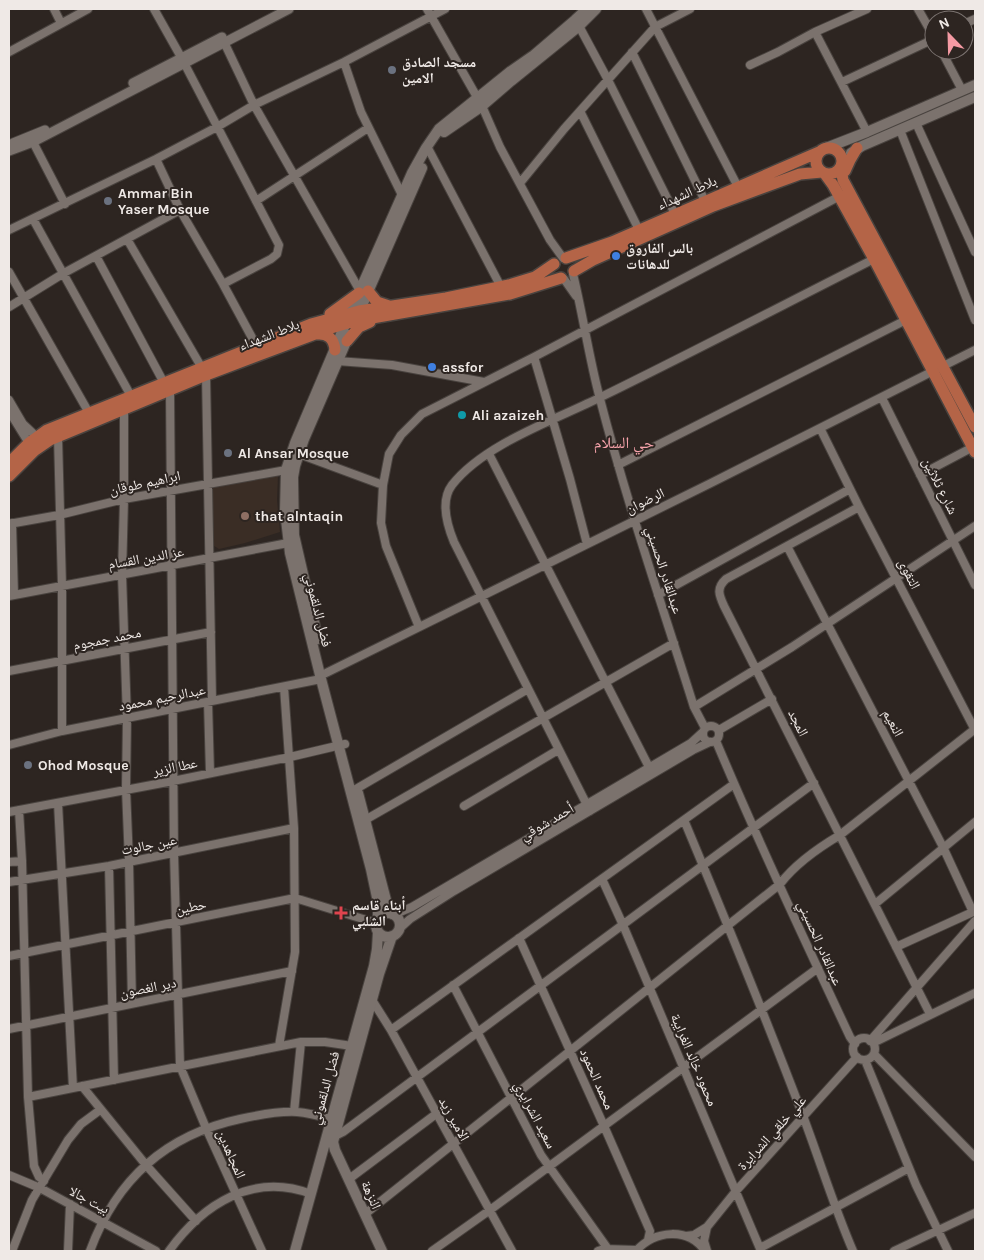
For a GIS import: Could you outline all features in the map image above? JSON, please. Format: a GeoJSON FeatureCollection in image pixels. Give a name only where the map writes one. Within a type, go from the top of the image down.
{"type":"FeatureCollection","features":[{"type":"Feature","properties":{"kind":"main road"},"geometry":{"type":"LineString","coordinates":[[204,371],[256,345],[312,329],[362,292],[429,150],[443,133],[587,9]]}},
{"type":"Feature","properties":{"kind":"main road"},"geometry":{"type":"LineString","coordinates":[[352,317],[402,195],[426,148],[439,129],[511,81],[580,26],[596,9]]}},
{"type":"Feature","properties":{"kind":"main road","name":"بلاط الشهداء"},"geometry":{"type":"LineString","coordinates":[[391,311],[500,287],[535,277],[560,260],[639,230],[975,85]]}},
{"type":"Feature","properties":{"kind":"main road"},"geometry":{"type":"LineString","coordinates":[[840,174],[849,155],[857,148],[975,98]]}},
{"type":"Feature","properties":{"kind":"main road"},"geometry":{"type":"LineString","coordinates":[[840,174],[857,148]]}},
{"type":"Feature","properties":{"kind":"main road"},"geometry":{"type":"LineString","coordinates":[[840,174],[824,173],[816,163],[823,150],[837,150],[842,156],[840,196],[906,320],[975,427]]}},
{"type":"Feature","properties":{"kind":"main road"},"geometry":{"type":"LineString","coordinates":[[805,159],[808,167],[807,172]]}},
{"type":"Feature","properties":{"kind":"main road","name":"بلاط الشهداء"},"geometry":{"type":"LineString","coordinates":[[9,476],[36,443],[58,437],[124,409],[204,371],[312,329],[352,317],[510,294],[568,275],[593,260],[698,212],[807,172],[824,173]]}},
{"type":"Feature","properties":{"kind":"main road"},"geometry":{"type":"LineString","coordinates":[[840,174],[938,368],[974,450]]}},
{"type":"Feature","properties":{"kind":"main road"},"geometry":{"type":"LineString","coordinates":[[560,260],[571,262],[568,275],[555,274],[560,260]]}},
{"type":"Feature","properties":{"kind":"main road"},"geometry":{"type":"LineString","coordinates":[[347,341],[360,327],[391,311],[362,292]]}},
{"type":"Feature","properties":{"kind":"main road","name":"فضل الدلقموني"},"geometry":{"type":"LineString","coordinates":[[323,676],[294,535],[292,490],[295,466],[299,454],[336,355],[347,341],[352,317]]}},
{"type":"Feature","properties":{"kind":"main road","name":"فضل الدلقموني"},"geometry":{"type":"LineString","coordinates":[[295,1251],[374,966],[377,949],[378,902],[341,745],[288,543],[285,511],[286,470],[295,443],[352,317]]}},
{"type":"Feature","properties":{"kind":"main road"},"geometry":{"type":"LineString","coordinates":[[312,329],[328,336],[334,343],[336,355]]}},
{"type":"Feature","properties":{"kind":"main road"},"geometry":{"type":"LineString","coordinates":[[9,463],[36,443],[47,430],[131,396],[167,387]]}},
{"type":"Feature","properties":{"kind":"main road","name":"فضل الدلقموني"},"geometry":{"type":"LineString","coordinates":[[341,745],[365,820],[387,904],[392,914]]}},
{"type":"Feature","properties":{"kind":"main road"},"geometry":{"type":"LineString","coordinates":[[392,914],[399,922],[400,928],[392,936],[384,937],[377,925],[382,915],[392,914]]}},
{"type":"Feature","properties":{"kind":"main road"},"geometry":{"type":"LineString","coordinates":[[336,1150],[333,1143],[372,1000],[392,936]]}},
{"type":"Feature","properties":{"kind":"main road"},"geometry":{"type":"LineString","coordinates":[[322,1153],[328,1147],[336,1150]]}},
{"type":"Feature","properties":{"kind":"main road","name":"النزهة"},"geometry":{"type":"LineString","coordinates":[[336,1150],[382,1251]]}},
{"type":"Feature","properties":{"kind":"street"},"geometry":{"type":"LineString","coordinates":[[54,9],[61,23]]}},
{"type":"Feature","properties":{"kind":"street"},"geometry":{"type":"LineString","coordinates":[[9,52],[88,9]]}},
{"type":"Feature","properties":{"kind":"street"},"geometry":{"type":"LineString","coordinates":[[154,9],[277,239],[279,250],[272,258],[223,284]]}},
{"type":"Feature","properties":{"kind":"street"},"geometry":{"type":"LineString","coordinates":[[9,151],[34,142],[277,9]]}},
{"type":"Feature","properties":{"kind":"street"},"geometry":{"type":"LineString","coordinates":[[9,145],[42,132],[182,60],[224,42],[289,9]]}},
{"type":"Feature","properties":{"kind":"street"},"geometry":{"type":"LineString","coordinates":[[9,230],[65,204],[217,127],[254,105],[344,62],[429,12],[445,9]]}},
{"type":"Feature","properties":{"kind":"street"},"geometry":{"type":"LineString","coordinates":[[646,9],[738,187]]}},
{"type":"Feature","properties":{"kind":"street"},"geometry":{"type":"LineString","coordinates":[[520,182],[655,27],[690,9]]}},
{"type":"Feature","properties":{"kind":"street"},"geometry":{"type":"LineString","coordinates":[[750,65],[815,32],[867,9]]}},
{"type":"Feature","properties":{"kind":"street"},"geometry":{"type":"LineString","coordinates":[[429,12],[480,102],[500,148],[520,182],[560,260]]}},
{"type":"Feature","properties":{"kind":"street"},"geometry":{"type":"LineString","coordinates":[[580,26],[675,214]]}},
{"type":"Feature","properties":{"kind":"street"},"geometry":{"type":"LineString","coordinates":[[815,32],[868,132]]}},
{"type":"Feature","properties":{"kind":"street"},"geometry":{"type":"LineString","coordinates":[[224,42],[254,105],[362,292]]}},
{"type":"Feature","properties":{"kind":"street"},"geometry":{"type":"LineString","coordinates":[[842,82],[924,43]]}},
{"type":"Feature","properties":{"kind":"street"},"geometry":{"type":"LineString","coordinates":[[632,52],[705,201]]}},
{"type":"Feature","properties":{"kind":"street"},"geometry":{"type":"LineString","coordinates":[[946,60],[962,90]]}},
{"type":"Feature","properties":{"kind":"street"},"geometry":{"type":"LineString","coordinates":[[344,62],[358,107],[402,195]]}},
{"type":"Feature","properties":{"kind":"street"},"geometry":{"type":"LineString","coordinates":[[580,111],[639,230]]}},
{"type":"Feature","properties":{"kind":"street"},"geometry":{"type":"LineString","coordinates":[[916,123],[975,252]]}},
{"type":"Feature","properties":{"kind":"street"},"geometry":{"type":"LineString","coordinates":[[256,201],[368,128]]}},
{"type":"Feature","properties":{"kind":"street"},"geometry":{"type":"LineString","coordinates":[[900,130],[975,320]]}},
{"type":"Feature","properties":{"kind":"street"},"geometry":{"type":"LineString","coordinates":[[34,142],[65,204]]}},
{"type":"Feature","properties":{"kind":"street"},"geometry":{"type":"LineString","coordinates":[[429,150],[500,287]]}},
{"type":"Feature","properties":{"kind":"street"},"geometry":{"type":"LineString","coordinates":[[156,158],[180,210],[256,345]]}},
{"type":"Feature","properties":{"kind":"street"},"geometry":{"type":"LineString","coordinates":[[419,627],[386,546],[381,523],[383,485],[389,454],[402,435],[422,414],[840,196]]}},
{"type":"Feature","properties":{"kind":"street"},"geometry":{"type":"LineString","coordinates":[[9,307],[64,273],[180,210]]}},
{"type":"Feature","properties":{"kind":"street"},"geometry":{"type":"LineString","coordinates":[[33,219],[131,396]]}},
{"type":"Feature","properties":{"kind":"street"},"geometry":{"type":"LineString","coordinates":[[127,239],[204,371],[211,632],[210,773]]}},
{"type":"Feature","properties":{"kind":"street"},"geometry":{"type":"LineString","coordinates":[[96,256],[167,387],[171,490],[174,853],[180,1066]]}},
{"type":"Feature","properties":{"kind":"street"},"geometry":{"type":"LineString","coordinates":[[588,807],[450,534],[445,507],[447,494],[452,485],[470,466],[508,442],[600,398],[874,258]]}},
{"type":"Feature","properties":{"kind":"street"},"geometry":{"type":"LineString","coordinates":[[9,272],[89,412]]}},
{"type":"Feature","properties":{"kind":"street","name":"عبدالقادر الحسيني"},"geometry":{"type":"LineString","coordinates":[[568,275],[578,300],[600,398],[618,465],[694,707],[704,730]]}},
{"type":"Feature","properties":{"kind":"street"},"geometry":{"type":"LineString","coordinates":[[618,465],[906,320]]}},
{"type":"Feature","properties":{"kind":"street","name":"الرضوان"},"geometry":{"type":"LineString","coordinates":[[323,676],[975,350]]}},
{"type":"Feature","properties":{"kind":"street"},"geometry":{"type":"LineString","coordinates":[[336,355],[484,382]]}},
{"type":"Feature","properties":{"kind":"street"},"geometry":{"type":"LineString","coordinates":[[534,357],[587,544]]}},
{"type":"Feature","properties":{"kind":"street","name":"شارع ثلاثين"},"geometry":{"type":"LineString","coordinates":[[882,398],[975,584]]}},
{"type":"Feature","properties":{"kind":"street"},"geometry":{"type":"LineString","coordinates":[[9,400],[36,443]]}},
{"type":"Feature","properties":{"kind":"street"},"geometry":{"type":"LineString","coordinates":[[124,409],[122,575],[127,718],[126,790],[132,1003]]}},
{"type":"Feature","properties":{"kind":"street"},"geometry":{"type":"LineString","coordinates":[[9,411],[36,443]]}},
{"type":"Feature","properties":{"kind":"street","name":"التقوى"},"geometry":{"type":"LineString","coordinates":[[820,428],[935,655],[975,729]]}},
{"type":"Feature","properties":{"kind":"street"},"geometry":{"type":"LineString","coordinates":[[58,437],[62,586],[62,730]]}},
{"type":"Feature","properties":{"kind":"street"},"geometry":{"type":"LineString","coordinates":[[920,475],[974,450]]}},
{"type":"Feature","properties":{"kind":"street"},"geometry":{"type":"LineString","coordinates":[[299,454],[383,485]]}},
{"type":"Feature","properties":{"kind":"street"},"geometry":{"type":"LineString","coordinates":[[488,454],[648,767]]}},
{"type":"Feature","properties":{"kind":"street","name":"ابراهيم طوقان"},"geometry":{"type":"LineString","coordinates":[[10,523],[59,515],[171,490],[286,470]]}},
{"type":"Feature","properties":{"kind":"street"},"geometry":{"type":"LineString","coordinates":[[658,594],[850,489]]}},
{"type":"Feature","properties":{"kind":"street","name":"المجد"},"geometry":{"type":"LineString","coordinates":[[859,507],[726,579],[720,586],[719,593],[930,1014]]}},
{"type":"Feature","properties":{"kind":"street"},"geometry":{"type":"LineString","coordinates":[[10,523],[12,595]]}},
{"type":"Feature","properties":{"kind":"street"},"geometry":{"type":"LineString","coordinates":[[694,707],[756,669],[975,526]]}},
{"type":"Feature","properties":{"kind":"street","name":"عز الدين القسام"},"geometry":{"type":"LineString","coordinates":[[12,595],[288,543]]}},
{"type":"Feature","properties":{"kind":"street","name":"النعيم"},"geometry":{"type":"LineString","coordinates":[[787,546],[943,847],[974,912]]}},
{"type":"Feature","properties":{"kind":"street","name":"محمد جمجوم"},"geometry":{"type":"LineString","coordinates":[[9,671],[211,632]]}},
{"type":"Feature","properties":{"kind":"street"},"geometry":{"type":"LineString","coordinates":[[365,820],[674,643]]}},
{"type":"Feature","properties":{"kind":"street","name":"عبدالرحيم محمود"},"geometry":{"type":"LineString","coordinates":[[9,744],[62,730],[284,687],[323,676]]}},
{"type":"Feature","properties":{"kind":"street"},"geometry":{"type":"LineString","coordinates":[[279,1046],[295,952],[296,898],[290,757],[284,687]]}},
{"type":"Feature","properties":{"kind":"street"},"geometry":{"type":"LineString","coordinates":[[356,789],[528,689]]}},
{"type":"Feature","properties":{"kind":"street"},"geometry":{"type":"LineString","coordinates":[[718,730],[772,699]]}},
{"type":"Feature","properties":{"kind":"street"},"geometry":{"type":"LineString","coordinates":[[712,726],[718,730],[719,737],[713,741],[704,738],[704,730],[712,726]]}},
{"type":"Feature","properties":{"kind":"street"},"geometry":{"type":"LineString","coordinates":[[365,1214],[780,884],[790,872],[821,846],[840,835],[975,729]]}},
{"type":"Feature","properties":{"kind":"street","name":"أحمد شوقي"},"geometry":{"type":"LineString","coordinates":[[400,928],[416,915],[648,767],[691,743],[704,730]]}},
{"type":"Feature","properties":{"kind":"street","name":"عبدالقادر الحسيني"},"geometry":{"type":"LineString","coordinates":[[713,741],[850,1037],[856,1044]]}},
{"type":"Feature","properties":{"kind":"street","name":"أحمد شوقي"},"geometry":{"type":"LineString","coordinates":[[392,914],[412,907],[588,807],[713,741]]}},
{"type":"Feature","properties":{"kind":"street","name":"عطا الزير"},"geometry":{"type":"LineString","coordinates":[[9,812],[173,781],[341,745]]}},
{"type":"Feature","properties":{"kind":"street"},"geometry":{"type":"LineString","coordinates":[[464,806],[558,750]]}},
{"type":"Feature","properties":{"kind":"street"},"geometry":{"type":"LineString","coordinates":[[335,1136],[542,986],[814,783]]}},
{"type":"Feature","properties":{"kind":"street"},"geometry":{"type":"LineString","coordinates":[[391,1030],[734,784]]}},
{"type":"Feature","properties":{"kind":"street"},"geometry":{"type":"LineString","coordinates":[[58,803],[73,1088]]}},
{"type":"Feature","properties":{"kind":"street"},"geometry":{"type":"LineString","coordinates":[[19,810],[28,1097],[34,1166],[42,1184]]}},
{"type":"Feature","properties":{"kind":"street"},"geometry":{"type":"LineString","coordinates":[[684,820],[804,1117],[835,1208],[853,1251]]}},
{"type":"Feature","properties":{"kind":"street"},"geometry":{"type":"LineString","coordinates":[[875,904],[975,822]]}},
{"type":"Feature","properties":{"kind":"street","name":"عين جالوت"},"geometry":{"type":"LineString","coordinates":[[9,882],[109,866],[294,828]]}},
{"type":"Feature","properties":{"kind":"street"},"geometry":{"type":"LineString","coordinates":[[9,862],[22,861]]}},
{"type":"Feature","properties":{"kind":"street"},"geometry":{"type":"LineString","coordinates":[[109,866],[114,1080]]}},
{"type":"Feature","properties":{"kind":"street","name":"محمود خالد الغرايبة"},"geometry":{"type":"LineString","coordinates":[[602,879],[760,1250]]}},
{"type":"Feature","properties":{"kind":"street","name":"حطين"},"geometry":{"type":"LineString","coordinates":[[9,956],[296,898],[377,925]]}},
{"type":"Feature","properties":{"kind":"street"},"geometry":{"type":"LineString","coordinates":[[896,947],[974,912]]}},
{"type":"Feature","properties":{"kind":"street"},"geometry":{"type":"LineString","coordinates":[[872,1042],[975,921]]}},
{"type":"Feature","properties":{"kind":"street","name":"محمد الحمود"},"geometry":{"type":"LineString","coordinates":[[519,938],[650,1231]]}},
{"type":"Feature","properties":{"kind":"street"},"geometry":{"type":"LineString","coordinates":[[432,1251],[818,968]]}},
{"type":"Feature","properties":{"kind":"street","name":"دير الغصون"},"geometry":{"type":"LineString","coordinates":[[9,1029],[292,971]]}},
{"type":"Feature","properties":{"kind":"street","name":"سعيد الشرايري"},"geometry":{"type":"LineString","coordinates":[[453,985],[537,1148],[609,1250]]}},
{"type":"Feature","properties":{"kind":"street"},"geometry":{"type":"LineString","coordinates":[[948,1251],[937,1232],[861,1059],[854,1049],[861,1040],[872,1042],[975,993]]}},
{"type":"Feature","properties":{"kind":"street","name":"الامير زيد"},"geometry":{"type":"LineString","coordinates":[[372,1000],[391,1030],[512,1251]]}},
{"type":"Feature","properties":{"kind":"street"},"geometry":{"type":"LineString","coordinates":[[294,1112],[301,1042]]}},
{"type":"Feature","properties":{"kind":"street"},"geometry":{"type":"LineString","coordinates":[[28,1097],[301,1042],[325,1042],[352,1046]]}},
{"type":"Feature","properties":{"kind":"street"},"geometry":{"type":"LineString","coordinates":[[861,1059],[869,1059],[874,1054],[875,1048],[872,1042]]}},
{"type":"Feature","properties":{"kind":"street"},"geometry":{"type":"LineString","coordinates":[[874,1054],[975,1156]]}},
{"type":"Feature","properties":{"kind":"street","name":"علي خلقي الشرايرة"},"geometry":{"type":"LineString","coordinates":[[686,1236],[707,1227],[804,1117],[861,1059]]}},
{"type":"Feature","properties":{"kind":"street","name":"المجاهدين"},"geometry":{"type":"LineString","coordinates":[[180,1066],[260,1250]]}},
{"type":"Feature","properties":{"kind":"street"},"geometry":{"type":"LineString","coordinates":[[82,1086],[146,1165],[196,1221]]}},
{"type":"Feature","properties":{"kind":"street"},"geometry":{"type":"LineString","coordinates":[[10,1251],[25,1215],[42,1184],[78,1127],[100,1110]]}},
{"type":"Feature","properties":{"kind":"street"},"geometry":{"type":"LineString","coordinates":[[90,1251],[102,1221],[123,1189],[146,1165],[168,1147],[206,1128],[249,1117],[294,1112],[331,1119]]}},
{"type":"Feature","properties":{"kind":"street"},"geometry":{"type":"LineString","coordinates":[[349,1179],[436,1114]]}},
{"type":"Feature","properties":{"kind":"street"},"geometry":{"type":"LineString","coordinates":[[760,1250],[909,1168]]}},
{"type":"Feature","properties":{"kind":"street","name":"بيت جالا"},"geometry":{"type":"LineString","coordinates":[[9,1175],[42,1184],[70,1204],[156,1251]]}},
{"type":"Feature","properties":{"kind":"street"},"geometry":{"type":"LineString","coordinates":[[169,1251],[179,1238],[211,1208],[236,1194],[254,1188],[274,1186],[293,1188],[312,1194]]}},
{"type":"Feature","properties":{"kind":"street"},"geometry":{"type":"LineString","coordinates":[[68,1251],[70,1204]]}},
{"type":"Feature","properties":{"kind":"street"},"geometry":{"type":"LineString","coordinates":[[894,1251],[975,1213]]}},
{"type":"Feature","properties":{"kind":"street"},"geometry":{"type":"LineString","coordinates":[[706,1251],[704,1241],[707,1227]]}},
{"type":"Feature","properties":{"kind":"street"},"geometry":{"type":"LineString","coordinates":[[648,1240],[650,1231],[660,1235]]}},
{"type":"Feature","properties":{"kind":"street"},"geometry":{"type":"LineString","coordinates":[[598,1251],[637,1251],[648,1240],[660,1235],[673,1234],[686,1236],[706,1251]]}},
{"type":"Feature","properties":{"kind":"shaded area","name":"that alntaqin"},"geometry":{"type":"Polygon","coordinates":[[[278,476],[277,500],[280,532],[219,549],[211,544],[213,486],[278,476]]]}},
{"type":"Feature","properties":{"kind":"place","name":"مسجد الصادق الامين"},"geometry":{"type":"Point","coordinates":[392,70]}},
{"type":"Feature","properties":{"kind":"place","name":"Ammar Bin Yaser Mosque"},"geometry":{"type":"Point","coordinates":[108,201]}},
{"type":"Feature","properties":{"kind":"place","name":"بالس الفاروق للدهانات"},"geometry":{"type":"Point","coordinates":[616,256]}},
{"type":"Feature","properties":{"kind":"place","name":"assfor"},"geometry":{"type":"Point","coordinates":[432,367]}},
{"type":"Feature","properties":{"kind":"place","name":"Ali azaizeh"},"geometry":{"type":"Point","coordinates":[462,415]}},
{"type":"Feature","properties":{"kind":"place","name":"Al Ansar Mosque"},"geometry":{"type":"Point","coordinates":[228,453]}},
{"type":"Feature","properties":{"kind":"place","name":"that alntaqin"},"geometry":{"type":"Point","coordinates":[245,516]}},
{"type":"Feature","properties":{"kind":"place","name":"Ohod Mosque"},"geometry":{"type":"Point","coordinates":[28,765]}},
{"type":"Feature","properties":{"kind":"place","name":"أبناء قاسم الشلبي"},"geometry":{"type":"Point","coordinates":[341,913]}},
{"type":"Feature","properties":{"kind":"district","name":"حي السلام"},"geometry":{"type":"Point","coordinates":[624,442]}}]}
